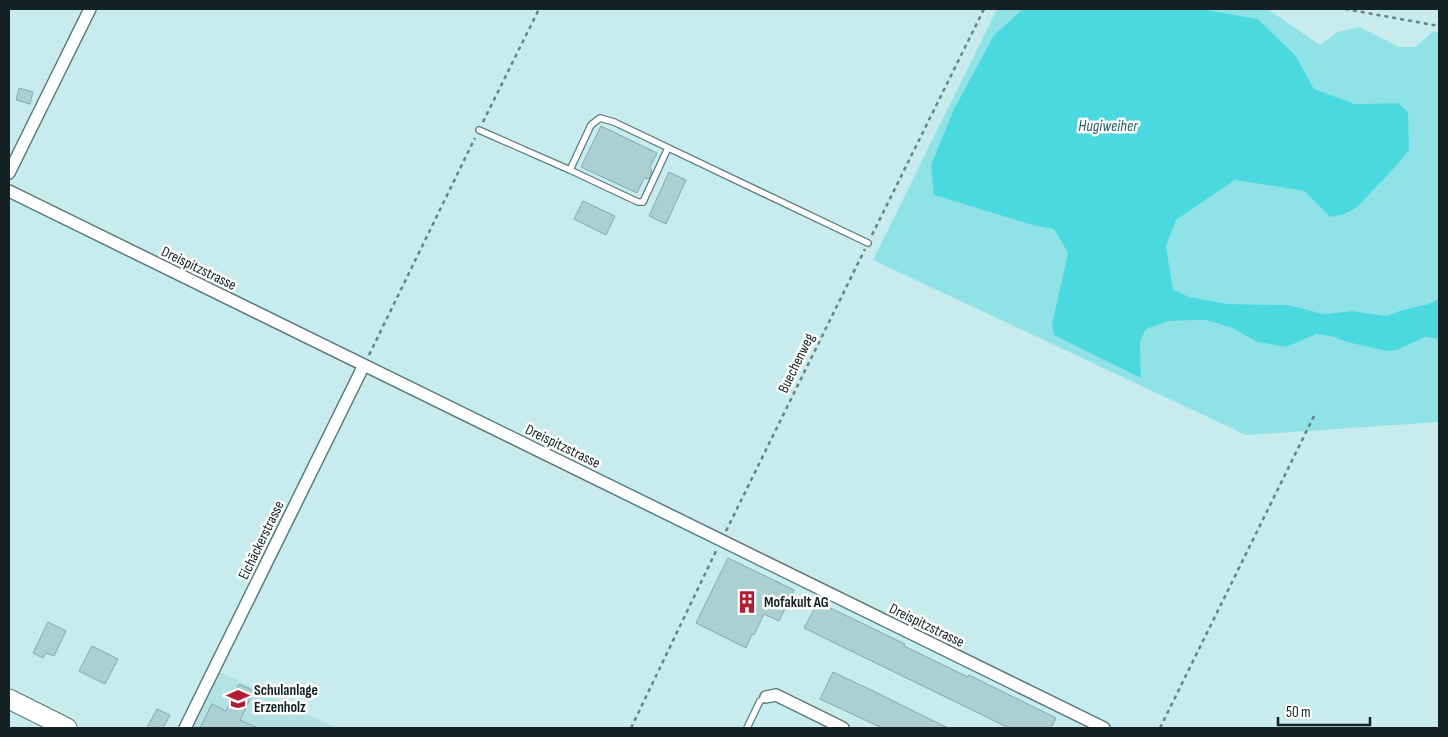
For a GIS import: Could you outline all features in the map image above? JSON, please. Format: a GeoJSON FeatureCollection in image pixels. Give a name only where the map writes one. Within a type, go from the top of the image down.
{"type":"FeatureCollection","features":[{"type":"Feature","properties":{"kind":"main road"},"geometry":{"type":"LineString","coordinates":[[9,699],[67,728]]}},
{"type":"Feature","properties":{"kind":"street"},"geometry":{"type":"LineString","coordinates":[[9,173],[90,9]]}},
{"type":"Feature","properties":{"kind":"street","name":"Dreispitzstrasse"},"geometry":{"type":"LineString","coordinates":[[9,191],[1104,728]]}},
{"type":"Feature","properties":{"kind":"street","name":"Eichäckerstrasse"},"geometry":{"type":"LineString","coordinates":[[185,728],[364,365]]}},
{"type":"Feature","properties":{"kind":"street"},"geometry":{"type":"LineString","coordinates":[[766,697],[776,695],[843,728]]}},
{"type":"Feature","properties":{"kind":"lane"},"geometry":{"type":"LineString","coordinates":[[570,170],[591,124],[600,118],[614,122],[868,243]]}},
{"type":"Feature","properties":{"kind":"lane"},"geometry":{"type":"LineString","coordinates":[[479,130],[638,202],[643,202],[668,148]]}},
{"type":"Feature","properties":{"kind":"lane"},"geometry":{"type":"LineString","coordinates":[[747,728],[760,701],[766,697]]}},
{"type":"Feature","properties":{"kind":"path"},"geometry":{"type":"LineString","coordinates":[[364,365],[539,9]]}},
{"type":"Feature","properties":{"kind":"path","name":"Buechenweg"},"geometry":{"type":"LineString","coordinates":[[630,728],[984,9]]}},
{"type":"Feature","properties":{"kind":"path"},"geometry":{"type":"LineString","coordinates":[[1344,9],[1439,26]]}},
{"type":"Feature","properties":{"kind":"path"},"geometry":{"type":"LineString","coordinates":[[1160,728],[1314,416]]}},
{"type":"Feature","properties":{"kind":"shaded area"},"geometry":{"type":"Polygon","coordinates":[[[997,9],[1023,9],[994,35],[954,109],[934,195],[1034,226],[1054,229],[1068,253],[1052,323],[1141,377],[1140,341],[1146,329],[1169,321],[1206,320],[1232,328],[1257,342],[1286,347],[1317,334],[1347,342],[1397,350],[1425,337],[1439,339],[1439,422],[1246,435],[873,260],[997,9]]]}},
{"type":"Feature","properties":{"kind":"shaded area"},"geometry":{"type":"Polygon","coordinates":[[[1201,9],[1269,10],[1320,45],[1338,32],[1359,27],[1399,47],[1416,47],[1433,31],[1439,33],[1439,299],[1387,316],[1352,311],[1324,314],[1288,305],[1229,304],[1189,297],[1173,289],[1166,246],[1176,220],[1235,180],[1304,191],[1330,217],[1342,215],[1356,207],[1396,166],[1408,130],[1408,112],[1398,103],[1355,104],[1314,89],[1296,56],[1258,19],[1201,9]]]}},
{"type":"Feature","properties":{"kind":"shaded area","name":"Schulanlage Erzenholz"},"geometry":{"type":"Polygon","coordinates":[[[215,669],[336,728],[185,728],[215,669]]]}},
{"type":"Feature","properties":{"kind":"water","name":"Hugiweiher"},"geometry":{"type":"Polygon","coordinates":[[[1023,9],[1201,9],[1258,19],[1296,56],[1314,89],[1355,104],[1398,103],[1408,112],[1409,150],[1356,208],[1342,215],[1330,217],[1304,191],[1235,180],[1176,220],[1166,246],[1173,289],[1189,297],[1229,304],[1288,305],[1324,314],[1352,311],[1387,316],[1439,299],[1439,339],[1425,337],[1397,350],[1387,351],[1317,334],[1286,347],[1257,342],[1232,328],[1206,320],[1169,321],[1146,329],[1140,341],[1141,378],[1054,335],[1052,323],[1068,253],[1054,229],[1035,226],[934,195],[931,165],[954,109],[994,35],[1023,9]]]}},
{"type":"Feature","properties":{"kind":"building"},"geometry":{"type":"Polygon","coordinates":[[[19,88],[33,92],[30,104],[16,100],[19,88]]]}},
{"type":"Feature","properties":{"kind":"building"},"geometry":{"type":"Polygon","coordinates":[[[601,126],[657,153],[650,167],[652,171],[649,179],[644,178],[637,193],[581,167],[601,126]]]}},
{"type":"Feature","properties":{"kind":"building"},"geometry":{"type":"Polygon","coordinates":[[[669,172],[686,180],[666,224],[649,216],[669,172]]]}},
{"type":"Feature","properties":{"kind":"building"},"geometry":{"type":"Polygon","coordinates":[[[583,201],[615,216],[606,235],[574,219],[583,201]]]}},
{"type":"Feature","properties":{"kind":"building","name":"Mofakult AG"},"geometry":{"type":"Polygon","coordinates":[[[728,558],[794,590],[779,621],[764,614],[746,648],[696,623],[728,558]]]}},
{"type":"Feature","properties":{"kind":"building"},"geometry":{"type":"Polygon","coordinates":[[[818,602],[905,644],[904,646],[968,677],[969,675],[1056,718],[1051,728],[1009,728],[804,628],[818,602]]]}},
{"type":"Feature","properties":{"kind":"building"},"geometry":{"type":"Polygon","coordinates":[[[48,622],[66,631],[54,656],[46,653],[43,658],[33,653],[48,622]]]}},
{"type":"Feature","properties":{"kind":"building"},"geometry":{"type":"Polygon","coordinates":[[[92,646],[118,659],[105,684],[79,671],[92,646]]]}},
{"type":"Feature","properties":{"kind":"building"},"geometry":{"type":"Polygon","coordinates":[[[833,672],[948,728],[882,728],[820,699],[833,672]]]}},
{"type":"Feature","properties":{"kind":"building"},"geometry":{"type":"Polygon","coordinates":[[[239,684],[254,691],[240,720],[258,728],[200,728],[212,704],[226,711],[239,684]]]}},
{"type":"Feature","properties":{"kind":"building"},"geometry":{"type":"Polygon","coordinates":[[[157,709],[170,715],[163,728],[147,728],[157,709]]]}},
{"type":"Feature","properties":{"kind":"place","name":"Mofakult AG"},"geometry":{"type":"Point","coordinates":[747,602]}},
{"type":"Feature","properties":{"kind":"place","name":"Schulanlage Erzenholz"},"geometry":{"type":"Point","coordinates":[238,699]}}]}
